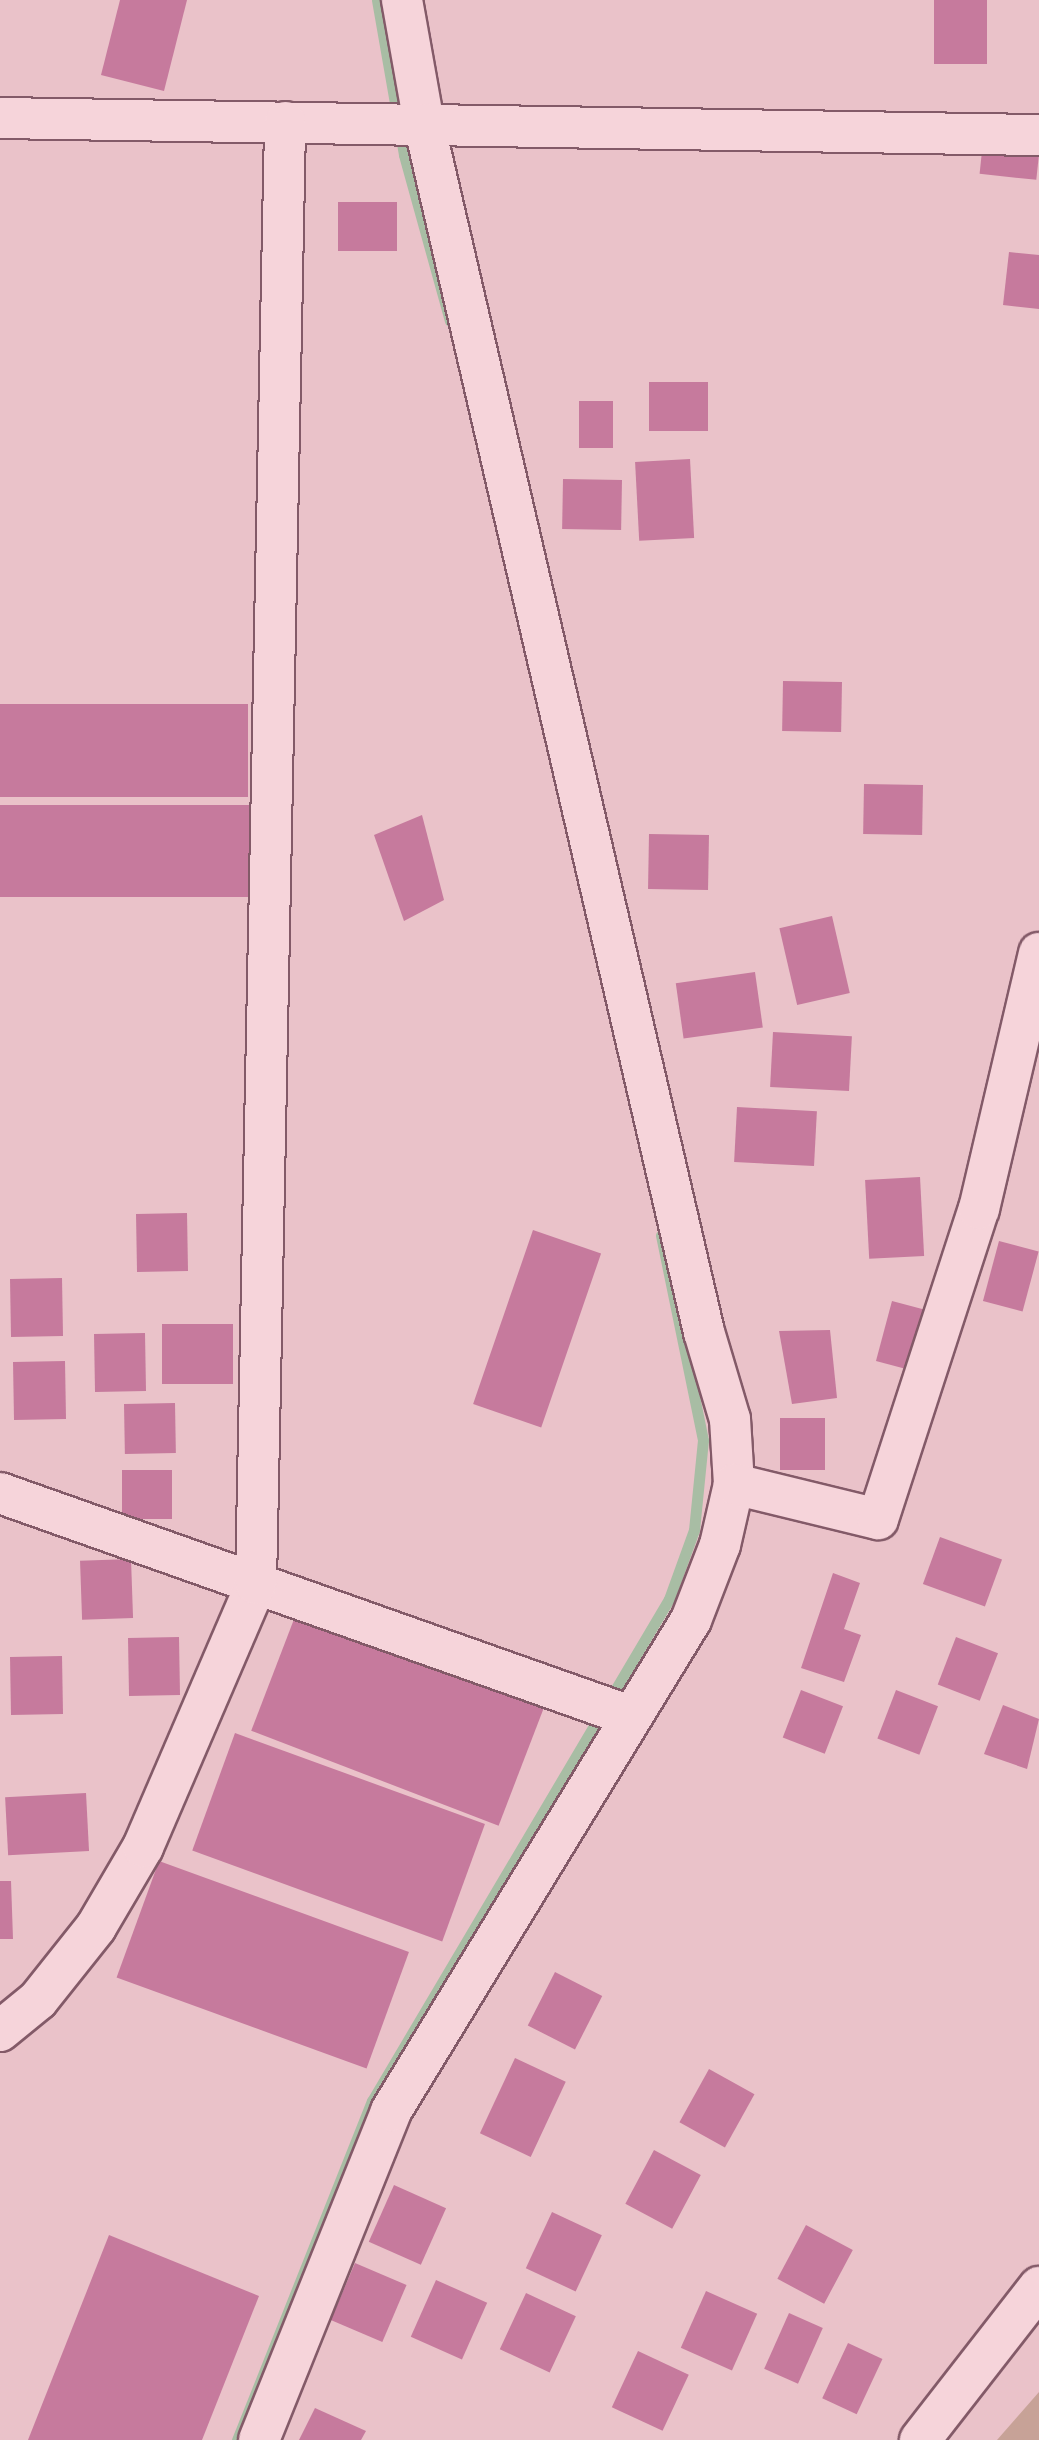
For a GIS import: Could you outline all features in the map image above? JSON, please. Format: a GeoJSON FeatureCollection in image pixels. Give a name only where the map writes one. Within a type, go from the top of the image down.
{"type":"FeatureCollection","features":[{"type":"Feature","properties":{"kind":"street"},"geometry":{"type":"LineString","coordinates":[[260,2440],[390,2111],[691,1620],[720,1545],[734,1484],[730,1419],[704,1332],[424,124],[402,0]]}},
{"type":"Feature","properties":{"kind":"street"},"geometry":{"type":"LineString","coordinates":[[0,118],[1039,135]]}},
{"type":"Feature","properties":{"kind":"street"},"geometry":{"type":"LineString","coordinates":[[0,2031],[38,2000],[96,1927],[143,1847],[256,1584],[285,122]]}},
{"type":"Feature","properties":{"kind":"street"},"geometry":{"type":"LineString","coordinates":[[734,1484],[878,1519],[978,1210],[1039,952]]}},
{"type":"Feature","properties":{"kind":"street"},"geometry":{"type":"LineString","coordinates":[[0,1493],[630,1716]]}},
{"type":"Feature","properties":{"kind":"street"},"geometry":{"type":"LineString","coordinates":[[920,2440],[1039,2287]]}},
{"type":"Feature","properties":{"kind":"shaded area"},"geometry":{"type":"Polygon","coordinates":[[[1039,2392],[1039,2440],[997,2440],[1039,2392]]]}},
{"type":"Feature","properties":{"kind":"building"},"geometry":{"type":"Polygon","coordinates":[[[120,0],[187,0],[164,91],[101,75],[120,0]]]}},
{"type":"Feature","properties":{"kind":"building"},"geometry":{"type":"Polygon","coordinates":[[[934,0],[987,0],[987,64],[934,64],[934,0]]]}},
{"type":"Feature","properties":{"kind":"building"},"geometry":{"type":"Polygon","coordinates":[[[982,151],[1039,157],[1036,180],[980,174],[982,151]]]}},
{"type":"Feature","properties":{"kind":"building"},"geometry":{"type":"Polygon","coordinates":[[[338,202],[397,202],[397,251],[338,251],[338,202]]]}},
{"type":"Feature","properties":{"kind":"building"},"geometry":{"type":"Polygon","coordinates":[[[1009,252],[1039,255],[1039,309],[1003,305],[1009,252]]]}},
{"type":"Feature","properties":{"kind":"building"},"geometry":{"type":"Polygon","coordinates":[[[649,382],[708,382],[708,431],[649,431],[649,382]]]}},
{"type":"Feature","properties":{"kind":"building"},"geometry":{"type":"Polygon","coordinates":[[[579,401],[613,401],[613,448],[579,448],[579,401]]]}},
{"type":"Feature","properties":{"kind":"building"},"geometry":{"type":"Polygon","coordinates":[[[690,459],[694,538],[639,541],[635,462],[690,459]]]}},
{"type":"Feature","properties":{"kind":"building"},"geometry":{"type":"Polygon","coordinates":[[[563,479],[622,480],[621,530],[562,529],[563,479]]]}},
{"type":"Feature","properties":{"kind":"building"},"geometry":{"type":"Polygon","coordinates":[[[783,681],[842,682],[841,732],[782,731],[783,681]]]}},
{"type":"Feature","properties":{"kind":"building"},"geometry":{"type":"Polygon","coordinates":[[[0,704],[248,704],[248,797],[0,797],[0,704]]]}},
{"type":"Feature","properties":{"kind":"building"},"geometry":{"type":"Polygon","coordinates":[[[864,784],[923,785],[922,835],[863,834],[864,784]]]}},
{"type":"Feature","properties":{"kind":"building"},"geometry":{"type":"Polygon","coordinates":[[[0,805],[250,805],[250,897],[0,897],[0,805]]]}},
{"type":"Feature","properties":{"kind":"building"},"geometry":{"type":"Polygon","coordinates":[[[422,815],[444,900],[404,921],[374,835],[422,815]]]}},
{"type":"Feature","properties":{"kind":"building"},"geometry":{"type":"Polygon","coordinates":[[[649,834],[709,835],[708,890],[648,889],[649,834]]]}},
{"type":"Feature","properties":{"kind":"building"},"geometry":{"type":"Polygon","coordinates":[[[832,916],[850,993],[797,1005],[779,928],[832,916]]]}},
{"type":"Feature","properties":{"kind":"building"},"geometry":{"type":"Polygon","coordinates":[[[755,972],[763,1027],[684,1039],[676,983],[755,972]]]}},
{"type":"Feature","properties":{"kind":"building"},"geometry":{"type":"Polygon","coordinates":[[[773,1032],[852,1036],[849,1091],[770,1087],[773,1032]]]}},
{"type":"Feature","properties":{"kind":"building"},"geometry":{"type":"Polygon","coordinates":[[[737,1107],[817,1111],[814,1166],[734,1162],[737,1107]]]}},
{"type":"Feature","properties":{"kind":"building"},"geometry":{"type":"Polygon","coordinates":[[[920,1177],[924,1256],[869,1259],[865,1180],[920,1177]]]}},
{"type":"Feature","properties":{"kind":"building"},"geometry":{"type":"Polygon","coordinates":[[[187,1213],[188,1271],[137,1272],[136,1214],[187,1213]]]}},
{"type":"Feature","properties":{"kind":"building"},"geometry":{"type":"Polygon","coordinates":[[[533,1230],[601,1253],[541,1427],[473,1404],[533,1230]]]}},
{"type":"Feature","properties":{"kind":"building"},"geometry":{"type":"Polygon","coordinates":[[[999,1241],[1039,1252],[1023,1311],[983,1301],[999,1241]]]}},
{"type":"Feature","properties":{"kind":"building"},"geometry":{"type":"Polygon","coordinates":[[[62,1278],[63,1336],[11,1337],[10,1279],[62,1278]]]}},
{"type":"Feature","properties":{"kind":"building"},"geometry":{"type":"Polygon","coordinates":[[[892,1301],[932,1312],[916,1371],[876,1361],[892,1301]]]}},
{"type":"Feature","properties":{"kind":"building"},"geometry":{"type":"Polygon","coordinates":[[[162,1324],[233,1324],[233,1384],[162,1384],[162,1324]]]}},
{"type":"Feature","properties":{"kind":"building"},"geometry":{"type":"Polygon","coordinates":[[[830,1330],[837,1398],[792,1404],[779,1331],[830,1330]]]}},
{"type":"Feature","properties":{"kind":"building"},"geometry":{"type":"Polygon","coordinates":[[[145,1333],[146,1391],[95,1392],[94,1334],[145,1333]]]}},
{"type":"Feature","properties":{"kind":"building"},"geometry":{"type":"Polygon","coordinates":[[[65,1361],[66,1419],[14,1420],[13,1362],[65,1361]]]}},
{"type":"Feature","properties":{"kind":"building"},"geometry":{"type":"Polygon","coordinates":[[[175,1403],[176,1453],[125,1454],[124,1404],[175,1403]]]}},
{"type":"Feature","properties":{"kind":"building"},"geometry":{"type":"Polygon","coordinates":[[[780,1418],[825,1418],[825,1470],[780,1470],[780,1418]]]}},
{"type":"Feature","properties":{"kind":"building"},"geometry":{"type":"Polygon","coordinates":[[[122,1470],[172,1470],[172,1519],[122,1519],[122,1470]]]}},
{"type":"Feature","properties":{"kind":"building"},"geometry":{"type":"Polygon","coordinates":[[[940,1537],[1002,1560],[985,1607],[923,1584],[940,1537]]]}},
{"type":"Feature","properties":{"kind":"building"},"geometry":{"type":"Polygon","coordinates":[[[131,1559],[133,1618],[82,1620],[80,1561],[131,1559]]]}},
{"type":"Feature","properties":{"kind":"building"},"geometry":{"type":"Polygon","coordinates":[[[833,1573],[860,1583],[844,1629],[861,1635],[844,1682],[801,1668],[833,1573]]]}},
{"type":"Feature","properties":{"kind":"building"},"geometry":{"type":"Polygon","coordinates":[[[296,1614],[543,1709],[499,1826],[251,1731],[296,1614]]]}},
{"type":"Feature","properties":{"kind":"building"},"geometry":{"type":"Polygon","coordinates":[[[179,1637],[180,1695],[129,1696],[128,1638],[179,1637]]]}},
{"type":"Feature","properties":{"kind":"building"},"geometry":{"type":"Polygon","coordinates":[[[956,1637],[998,1653],[980,1701],[938,1685],[956,1637]]]}},
{"type":"Feature","properties":{"kind":"building"},"geometry":{"type":"Polygon","coordinates":[[[62,1656],[63,1714],[11,1715],[10,1657],[62,1656]]]}},
{"type":"Feature","properties":{"kind":"building"},"geometry":{"type":"Polygon","coordinates":[[[801,1690],[843,1706],[825,1754],[783,1738],[801,1690]]]}},
{"type":"Feature","properties":{"kind":"building"},"geometry":{"type":"Polygon","coordinates":[[[896,1690],[938,1706],[919,1755],[877,1739],[896,1690]]]}},
{"type":"Feature","properties":{"kind":"building"},"geometry":{"type":"Polygon","coordinates":[[[1003,1705],[1039,1719],[1027,1769],[984,1754],[1003,1705]]]}},
{"type":"Feature","properties":{"kind":"building"},"geometry":{"type":"Polygon","coordinates":[[[235,1733],[485,1824],[442,1941],[192,1850],[235,1733]]]}},
{"type":"Feature","properties":{"kind":"building"},"geometry":{"type":"Polygon","coordinates":[[[86,1793],[89,1851],[8,1855],[5,1797],[86,1793]]]}},
{"type":"Feature","properties":{"kind":"building"},"geometry":{"type":"Polygon","coordinates":[[[159,1861],[409,1952],[367,2068],[117,1978],[159,1861]]]}},
{"type":"Feature","properties":{"kind":"building"},"geometry":{"type":"Polygon","coordinates":[[[0,1881],[11,1881],[13,1939],[0,1939],[0,1881]]]}},
{"type":"Feature","properties":{"kind":"building"},"geometry":{"type":"Polygon","coordinates":[[[555,1972],[602,1996],[575,2050],[528,2025],[555,1972]]]}},
{"type":"Feature","properties":{"kind":"building"},"geometry":{"type":"Polygon","coordinates":[[[515,2058],[566,2082],[531,2157],[480,2133],[515,2058]]]}},
{"type":"Feature","properties":{"kind":"building"},"geometry":{"type":"Polygon","coordinates":[[[709,2069],[754,2094],[725,2148],[679,2122],[709,2069]]]}},
{"type":"Feature","properties":{"kind":"building"},"geometry":{"type":"Polygon","coordinates":[[[654,2150],[701,2175],[672,2229],[625,2204],[654,2150]]]}},
{"type":"Feature","properties":{"kind":"building"},"geometry":{"type":"Polygon","coordinates":[[[394,2185],[446,2208],[421,2265],[369,2242],[394,2185]]]}},
{"type":"Feature","properties":{"kind":"building"},"geometry":{"type":"Polygon","coordinates":[[[552,2212],[602,2235],[576,2291],[526,2268],[552,2212]]]}},
{"type":"Feature","properties":{"kind":"building"},"geometry":{"type":"Polygon","coordinates":[[[806,2225],[853,2250],[824,2304],[777,2279],[806,2225]]]}},
{"type":"Feature","properties":{"kind":"building"},"geometry":{"type":"Polygon","coordinates":[[[109,2235],[259,2296],[202,2440],[28,2440],[109,2235]]]}},
{"type":"Feature","properties":{"kind":"building"},"geometry":{"type":"Polygon","coordinates":[[[355,2263],[407,2285],[382,2342],[331,2320],[355,2263]]]}},
{"type":"Feature","properties":{"kind":"building"},"geometry":{"type":"Polygon","coordinates":[[[436,2280],[487,2303],[462,2359],[411,2337],[436,2280]]]}},
{"type":"Feature","properties":{"kind":"building"},"geometry":{"type":"Polygon","coordinates":[[[706,2291],[757,2314],[732,2370],[681,2348],[706,2291]]]}},
{"type":"Feature","properties":{"kind":"building"},"geometry":{"type":"Polygon","coordinates":[[[526,2293],[576,2316],[550,2372],[500,2349],[526,2293]]]}},
{"type":"Feature","properties":{"kind":"building"},"geometry":{"type":"Polygon","coordinates":[[[789,2313],[823,2328],[798,2384],[764,2369],[789,2313]]]}},
{"type":"Feature","properties":{"kind":"building"},"geometry":{"type":"Polygon","coordinates":[[[848,2343],[882,2359],[857,2414],[822,2398],[848,2343]]]}},
{"type":"Feature","properties":{"kind":"building"},"geometry":{"type":"Polygon","coordinates":[[[638,2351],[689,2375],[663,2431],[612,2407],[638,2351]]]}},
{"type":"Feature","properties":{"kind":"building"},"geometry":{"type":"Polygon","coordinates":[[[315,2408],[366,2431],[361,2440],[299,2440],[315,2408]]]}},
{"type":"Feature","properties":{"kind":"waterway"},"geometry":{"type":"LineString","coordinates":[[377,0],[404,155],[450,321]]}},
{"type":"Feature","properties":{"kind":"waterway"},"geometry":{"type":"LineString","coordinates":[[237,2440],[372,2101],[669,1599],[694,1530],[703,1440],[661,1235]]}}]}
